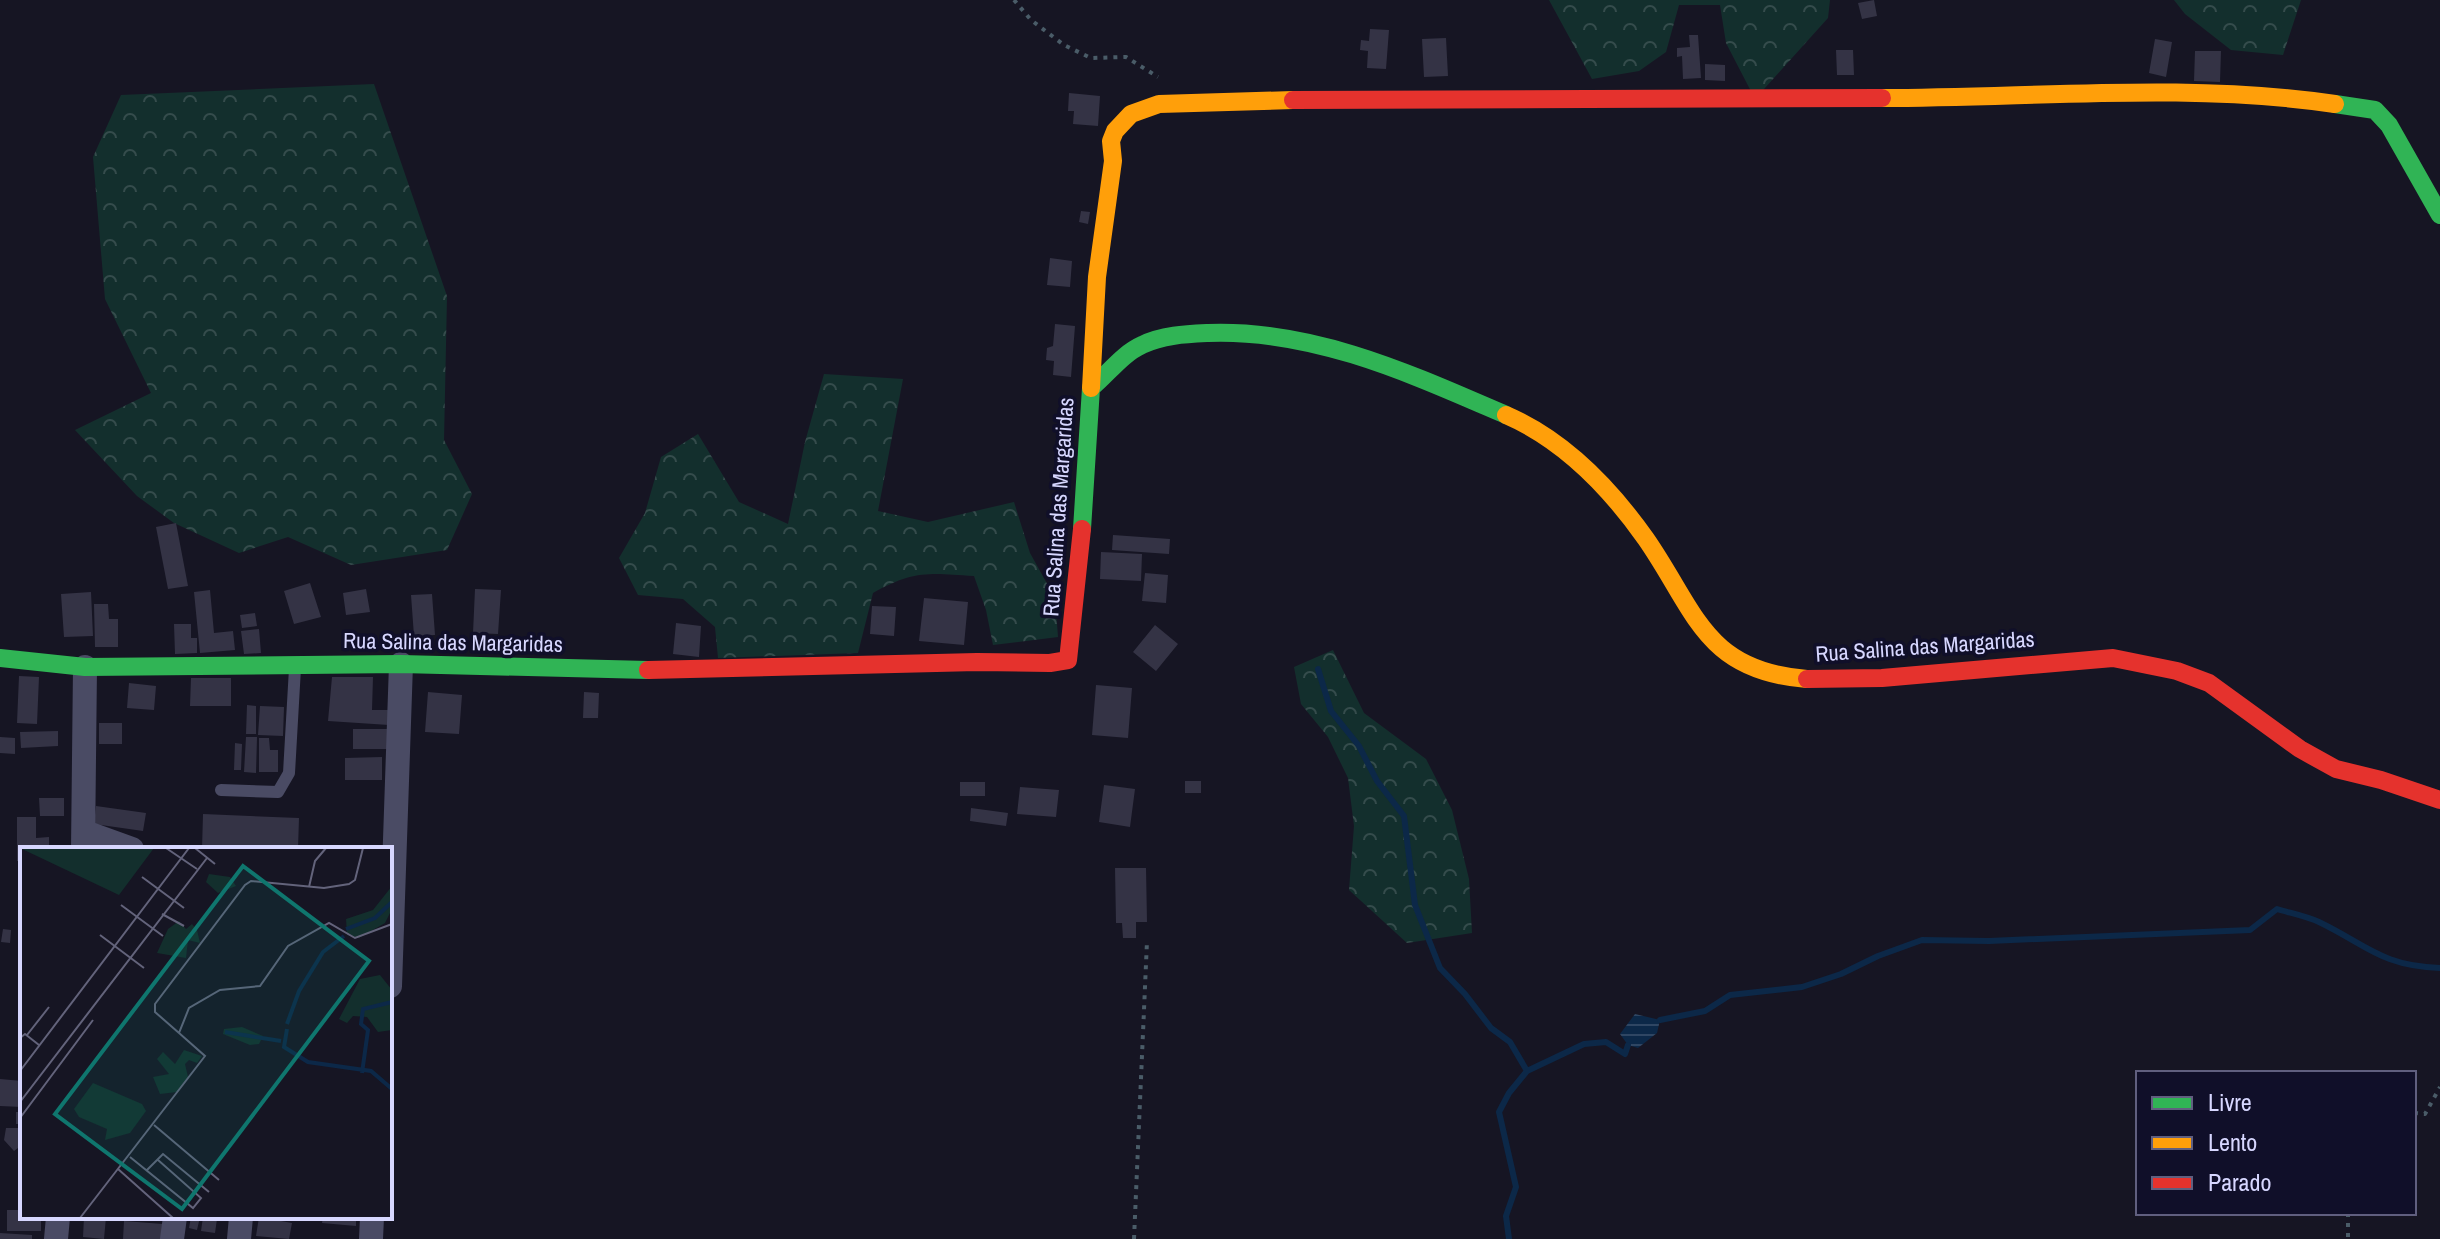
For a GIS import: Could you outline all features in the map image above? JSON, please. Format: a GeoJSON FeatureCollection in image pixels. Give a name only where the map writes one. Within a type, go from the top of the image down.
{"type":"FeatureCollection","features":[{"type":"Feature","properties":{"kind":"street"},"geometry":{"type":"LineString","coordinates":[[1091,388],[1097,277],[1113,161],[1111,141],[1115,131],[1131,114],[1159,104],[1323,100],[1931,98],[2173,91],[2274,95],[2375,110],[2389,125],[2440,215]]}},
{"type":"Feature","properties":{"kind":"street","name":"Rua Salina das Margaridas"},"geometry":{"type":"LineString","coordinates":[[0,658],[85,667],[401,664],[688,671],[977,662],[1050,663],[1068,660],[1080,560],[1091,388],[1142,344],[1177,336],[1230,331],[1297,339],[1346,352],[1513,418],[1555,440],[1645,536],[1682,602],[1716,645],[1735,659],[1773,675],[1827,681],[2113,658],[2151,664],[2209,683],[2300,749],[2336,769],[2440,800]]}},
{"type":"Feature","properties":{"kind":"street"},"geometry":{"type":"LineString","coordinates":[[392,927],[401,664]]}},
{"type":"Feature","properties":{"kind":"street"},"geometry":{"type":"LineString","coordinates":[[85,667],[84,841],[120,847]]}},
{"type":"Feature","properties":{"kind":"street"},"geometry":{"type":"LineString","coordinates":[[56,1239],[58,1219]]}},
{"type":"Feature","properties":{"kind":"street"},"geometry":{"type":"LineString","coordinates":[[172,1239],[175,1219]]}},
{"type":"Feature","properties":{"kind":"street"},"geometry":{"type":"LineString","coordinates":[[239,1239],[241,1219]]}},
{"type":"Feature","properties":{"kind":"street"},"geometry":{"type":"LineString","coordinates":[[371,1239],[372,1219]]}},
{"type":"Feature","properties":{"kind":"lane"},"geometry":{"type":"LineString","coordinates":[[221,790],[278,792],[289,773],[295,665]]}},
{"type":"Feature","properties":{"kind":"path"},"geometry":{"type":"LineString","coordinates":[[1014,0],[1031,20],[1064,45],[1091,58],[1126,57],[1153,73],[1186,104]]}},
{"type":"Feature","properties":{"kind":"path"},"geometry":{"type":"LineString","coordinates":[[1134,1239],[1147,941]]}},
{"type":"Feature","properties":{"kind":"path"},"geometry":{"type":"LineString","coordinates":[[2416,1113],[2425,1114],[2440,1087]]}},
{"type":"Feature","properties":{"kind":"path"},"geometry":{"type":"LineString","coordinates":[[2348,1215],[2348,1239]]}},
{"type":"Feature","properties":{"kind":"green space"},"geometry":{"type":"Polygon","coordinates":[[[1549,0],[1830,0],[1828,18],[1755,99],[1726,43],[1720,5],[1679,5],[1666,52],[1639,71],[1592,79],[1549,0]]]}},
{"type":"Feature","properties":{"kind":"green space"},"geometry":{"type":"Polygon","coordinates":[[[2174,0],[2301,0],[2283,55],[2231,50],[2185,14],[2174,0]]]}},
{"type":"Feature","properties":{"kind":"green space"},"geometry":{"type":"Polygon","coordinates":[[[374,84],[447,296],[444,440],[472,494],[447,550],[351,565],[288,537],[239,553],[174,523],[137,496],[75,430],[151,393],[105,299],[93,157],[121,95],[374,84]]]}},
{"type":"Feature","properties":{"kind":"green space"},"geometry":{"type":"Polygon","coordinates":[[[824,374],[903,379],[878,511],[928,522],[1014,502],[1030,553],[1055,598],[1058,637],[993,645],[986,610],[974,576],[933,574],[899,580],[873,593],[858,653],[718,658],[715,627],[683,599],[638,595],[619,558],[645,513],[661,457],[698,434],[739,502],[788,524],[805,442],[824,374]]]}},
{"type":"Feature","properties":{"kind":"green space"},"geometry":{"type":"Polygon","coordinates":[[[1333,650],[1364,713],[1426,759],[1452,810],[1469,879],[1472,933],[1407,943],[1349,890],[1354,826],[1348,778],[1328,737],[1301,704],[1294,667],[1333,650]]]}},
{"type":"Feature","properties":{"kind":"water"},"geometry":{"type":"Polygon","coordinates":[[[1635,1014],[1660,1020],[1657,1033],[1638,1048],[1628,1045],[1620,1034],[1635,1014]]]}},
{"type":"Feature","properties":{"kind":"building"},"geometry":{"type":"Polygon","coordinates":[[[1874,0],[1877,16],[1862,19],[1858,3],[1874,0]]]}},
{"type":"Feature","properties":{"kind":"building"},"geometry":{"type":"Polygon","coordinates":[[[1370,29],[1389,30],[1386,69],[1367,68],[1368,51],[1360,50],[1361,40],[1369,41],[1370,29]]]}},
{"type":"Feature","properties":{"kind":"building"},"geometry":{"type":"Polygon","coordinates":[[[1689,35],[1698,35],[1701,78],[1683,79],[1682,56],[1677,57],[1677,48],[1690,47],[1689,35]]]}},
{"type":"Feature","properties":{"kind":"building"},"geometry":{"type":"Polygon","coordinates":[[[1446,38],[1448,76],[1424,77],[1422,39],[1446,38]]]}},
{"type":"Feature","properties":{"kind":"building"},"geometry":{"type":"Polygon","coordinates":[[[2155,39],[2172,42],[2166,77],[2149,73],[2155,39]]]}},
{"type":"Feature","properties":{"kind":"building"},"geometry":{"type":"Polygon","coordinates":[[[1836,50],[1853,50],[1854,75],[1837,75],[1836,50]]]}},
{"type":"Feature","properties":{"kind":"building"},"geometry":{"type":"Polygon","coordinates":[[[2195,51],[2221,51],[2220,82],[2194,81],[2195,51]]]}},
{"type":"Feature","properties":{"kind":"building"},"geometry":{"type":"Polygon","coordinates":[[[1705,64],[1725,65],[1725,81],[1705,80],[1705,64]]]}},
{"type":"Feature","properties":{"kind":"building"},"geometry":{"type":"Polygon","coordinates":[[[1069,93],[1100,96],[1098,126],[1073,124],[1074,111],[1068,111],[1069,93]]]}},
{"type":"Feature","properties":{"kind":"building"},"geometry":{"type":"Polygon","coordinates":[[[1081,211],[1090,212],[1088,224],[1079,222],[1081,211]]]}},
{"type":"Feature","properties":{"kind":"building"},"geometry":{"type":"Polygon","coordinates":[[[1050,258],[1072,261],[1070,287],[1047,285],[1050,258]]]}},
{"type":"Feature","properties":{"kind":"building"},"geometry":{"type":"Polygon","coordinates":[[[1055,324],[1075,326],[1071,377],[1053,375],[1054,361],[1046,360],[1047,348],[1053,346],[1055,324]]]}},
{"type":"Feature","properties":{"kind":"building"},"geometry":{"type":"Polygon","coordinates":[[[176,523],[188,586],[168,589],[156,527],[176,523]]]}},
{"type":"Feature","properties":{"kind":"building"},"geometry":{"type":"Polygon","coordinates":[[[1113,535],[1170,539],[1169,554],[1112,550],[1113,535]]]}},
{"type":"Feature","properties":{"kind":"building"},"geometry":{"type":"Polygon","coordinates":[[[1101,552],[1142,554],[1141,581],[1100,579],[1101,552]]]}},
{"type":"Feature","properties":{"kind":"building"},"geometry":{"type":"Polygon","coordinates":[[[1145,573],[1168,575],[1166,603],[1142,601],[1145,573]]]}},
{"type":"Feature","properties":{"kind":"building"},"geometry":{"type":"Polygon","coordinates":[[[310,583],[321,617],[294,624],[284,591],[310,583]]]}},
{"type":"Feature","properties":{"kind":"building"},"geometry":{"type":"Polygon","coordinates":[[[366,589],[370,612],[346,615],[343,593],[366,589]]]}},
{"type":"Feature","properties":{"kind":"building"},"geometry":{"type":"Polygon","coordinates":[[[475,589],[501,590],[498,634],[473,633],[475,589]]]}},
{"type":"Feature","properties":{"kind":"building"},"geometry":{"type":"Polygon","coordinates":[[[210,590],[214,633],[233,631],[235,650],[200,653],[194,592],[210,590]]]}},
{"type":"Feature","properties":{"kind":"building"},"geometry":{"type":"Polygon","coordinates":[[[91,592],[93,636],[64,637],[61,594],[91,592]]]}},
{"type":"Feature","properties":{"kind":"building"},"geometry":{"type":"Polygon","coordinates":[[[432,594],[435,635],[414,636],[411,595],[432,594]]]}},
{"type":"Feature","properties":{"kind":"building"},"geometry":{"type":"Polygon","coordinates":[[[924,598],[968,602],[964,645],[919,641],[924,598]]]}},
{"type":"Feature","properties":{"kind":"building"},"geometry":{"type":"Polygon","coordinates":[[[94,604],[108,604],[109,619],[118,619],[118,647],[95,647],[94,604]]]}},
{"type":"Feature","properties":{"kind":"building"},"geometry":{"type":"Polygon","coordinates":[[[872,606],[896,607],[894,636],[870,634],[872,606]]]}},
{"type":"Feature","properties":{"kind":"building"},"geometry":{"type":"Polygon","coordinates":[[[255,613],[257,626],[242,628],[240,615],[255,613]]]}},
{"type":"Feature","properties":{"kind":"building"},"geometry":{"type":"Polygon","coordinates":[[[676,623],[701,626],[699,657],[673,654],[676,623]]]}},
{"type":"Feature","properties":{"kind":"building"},"geometry":{"type":"Polygon","coordinates":[[[174,624],[191,624],[191,638],[197,638],[197,653],[175,654],[174,624]]]}},
{"type":"Feature","properties":{"kind":"building"},"geometry":{"type":"Polygon","coordinates":[[[1155,625],[1178,644],[1156,671],[1133,652],[1155,625]]]}},
{"type":"Feature","properties":{"kind":"building"},"geometry":{"type":"Polygon","coordinates":[[[259,629],[261,653],[244,654],[241,631],[259,629]]]}},
{"type":"Feature","properties":{"kind":"building"},"geometry":{"type":"Polygon","coordinates":[[[19,676],[39,677],[37,724],[17,723],[19,676]]]}},
{"type":"Feature","properties":{"kind":"building"},"geometry":{"type":"Polygon","coordinates":[[[332,677],[373,677],[372,710],[391,710],[389,725],[328,721],[332,677]]]}},
{"type":"Feature","properties":{"kind":"building"},"geometry":{"type":"Polygon","coordinates":[[[191,678],[231,678],[231,706],[190,706],[191,678]]]}},
{"type":"Feature","properties":{"kind":"building"},"geometry":{"type":"Polygon","coordinates":[[[129,683],[156,686],[154,710],[127,708],[129,683]]]}},
{"type":"Feature","properties":{"kind":"building"},"geometry":{"type":"Polygon","coordinates":[[[1096,685],[1132,688],[1128,738],[1092,735],[1096,685]]]}},
{"type":"Feature","properties":{"kind":"building"},"geometry":{"type":"Polygon","coordinates":[[[428,692],[462,695],[459,734],[425,732],[428,692]]]}},
{"type":"Feature","properties":{"kind":"building"},"geometry":{"type":"Polygon","coordinates":[[[584,692],[599,693],[598,718],[583,718],[584,692]]]}},
{"type":"Feature","properties":{"kind":"building"},"geometry":{"type":"Polygon","coordinates":[[[247,705],[256,706],[256,734],[246,734],[247,705]]]}},
{"type":"Feature","properties":{"kind":"building"},"geometry":{"type":"Polygon","coordinates":[[[260,706],[284,707],[283,736],[258,735],[260,706]]]}},
{"type":"Feature","properties":{"kind":"building"},"geometry":{"type":"Polygon","coordinates":[[[99,723],[122,723],[122,744],[99,744],[99,723]]]}},
{"type":"Feature","properties":{"kind":"building"},"geometry":{"type":"Polygon","coordinates":[[[353,729],[388,729],[388,749],[353,749],[353,729]]]}},
{"type":"Feature","properties":{"kind":"building"},"geometry":{"type":"Polygon","coordinates":[[[58,731],[58,746],[21,748],[20,732],[58,731]]]}},
{"type":"Feature","properties":{"kind":"building"},"geometry":{"type":"Polygon","coordinates":[[[0,737],[15,738],[15,754],[0,753],[0,737]]]}},
{"type":"Feature","properties":{"kind":"building"},"geometry":{"type":"Polygon","coordinates":[[[246,737],[257,737],[256,773],[244,772],[246,737]]]}},
{"type":"Feature","properties":{"kind":"building"},"geometry":{"type":"Polygon","coordinates":[[[259,738],[269,738],[270,750],[278,750],[278,772],[259,772],[259,738]]]}},
{"type":"Feature","properties":{"kind":"building"},"geometry":{"type":"Polygon","coordinates":[[[235,743],[242,744],[241,770],[234,770],[235,743]]]}},
{"type":"Feature","properties":{"kind":"building"},"geometry":{"type":"Polygon","coordinates":[[[382,757],[382,780],[345,780],[345,758],[382,757]]]}},
{"type":"Feature","properties":{"kind":"building"},"geometry":{"type":"Polygon","coordinates":[[[1185,781],[1201,781],[1201,793],[1185,793],[1185,781]]]}},
{"type":"Feature","properties":{"kind":"building"},"geometry":{"type":"Polygon","coordinates":[[[960,782],[985,782],[985,796],[960,796],[960,782]]]}},
{"type":"Feature","properties":{"kind":"building"},"geometry":{"type":"Polygon","coordinates":[[[1104,785],[1135,789],[1130,827],[1099,822],[1104,785]]]}},
{"type":"Feature","properties":{"kind":"building"},"geometry":{"type":"Polygon","coordinates":[[[1020,787],[1059,790],[1056,817],[1017,814],[1020,787]]]}},
{"type":"Feature","properties":{"kind":"building"},"geometry":{"type":"Polygon","coordinates":[[[39,798],[64,798],[64,816],[40,816],[39,798]]]}},
{"type":"Feature","properties":{"kind":"building"},"geometry":{"type":"Polygon","coordinates":[[[96,806],[146,813],[143,831],[94,824],[96,806]]]}},
{"type":"Feature","properties":{"kind":"building"},"geometry":{"type":"Polygon","coordinates":[[[971,808],[1008,813],[1006,826],[970,821],[971,808]]]}},
{"type":"Feature","properties":{"kind":"building"},"geometry":{"type":"Polygon","coordinates":[[[203,814],[299,818],[298,847],[202,847],[203,814]]]}},
{"type":"Feature","properties":{"kind":"building"},"geometry":{"type":"Polygon","coordinates":[[[17,817],[36,817],[36,838],[49,837],[49,847],[20,847],[20,861],[17,861],[17,817]]]}},
{"type":"Feature","properties":{"kind":"building"},"geometry":{"type":"Polygon","coordinates":[[[1115,868],[1146,868],[1147,922],[1136,922],[1136,938],[1123,938],[1122,923],[1116,923],[1115,868]]]}},
{"type":"Feature","properties":{"kind":"building"},"geometry":{"type":"Polygon","coordinates":[[[3,929],[11,930],[10,943],[1,942],[3,929]]]}},
{"type":"Feature","properties":{"kind":"building"},"geometry":{"type":"Polygon","coordinates":[[[0,1079],[20,1081],[20,1107],[0,1106],[0,1079]]]}},
{"type":"Feature","properties":{"kind":"building"},"geometry":{"type":"Polygon","coordinates":[[[16,1112],[20,1112],[20,1124],[16,1124],[16,1112]]]}},
{"type":"Feature","properties":{"kind":"building"},"geometry":{"type":"Polygon","coordinates":[[[6,1128],[20,1128],[20,1146],[14,1151],[4,1140],[6,1128]]]}},
{"type":"Feature","properties":{"kind":"building"},"geometry":{"type":"Polygon","coordinates":[[[7,1210],[20,1210],[20,1219],[41,1219],[41,1231],[7,1231],[7,1210]]]}},
{"type":"Feature","properties":{"kind":"building"},"geometry":{"type":"Polygon","coordinates":[[[84,1219],[106,1219],[104,1239],[83,1237],[84,1219]]]}},
{"type":"Feature","properties":{"kind":"building"},"geometry":{"type":"Polygon","coordinates":[[[191,1219],[200,1219],[197,1230],[189,1228],[191,1219]]]}},
{"type":"Feature","properties":{"kind":"building"},"geometry":{"type":"Polygon","coordinates":[[[203,1219],[217,1219],[215,1233],[201,1231],[203,1219]]]}},
{"type":"Feature","properties":{"kind":"building"},"geometry":{"type":"Polygon","coordinates":[[[259,1219],[292,1223],[289,1239],[256,1236],[259,1219]]]}},
{"type":"Feature","properties":{"kind":"building"},"geometry":{"type":"Polygon","coordinates":[[[323,1219],[356,1219],[356,1226],[322,1223],[323,1219]]]}},
{"type":"Feature","properties":{"kind":"building"},"geometry":{"type":"Polygon","coordinates":[[[124,1221],[163,1224],[162,1239],[123,1239],[124,1221]]]}},
{"type":"Feature","properties":{"kind":"building"},"geometry":{"type":"Polygon","coordinates":[[[0,1233],[32,1235],[32,1239],[0,1239],[0,1233]]]}},
{"type":"Feature","properties":{"kind":"waterway"},"geometry":{"type":"LineString","coordinates":[[1318,669],[1331,711],[1359,746],[1377,781],[1404,816],[1415,905],[1440,968],[1491,1028],[1510,1042],[1527,1071]]}},
{"type":"Feature","properties":{"kind":"waterway"},"geometry":{"type":"LineString","coordinates":[[1660,1020],[1705,1011],[1730,995],[1802,987],[1922,940],[1989,941],[2250,930],[2277,909],[2319,922],[2388,959],[2440,968]]}},
{"type":"Feature","properties":{"kind":"waterway"},"geometry":{"type":"LineString","coordinates":[[1509,1239],[1506,1216],[1516,1187],[1499,1112],[1509,1093],[1527,1071],[1584,1044],[1606,1042],[1625,1054],[1628,1045]]}},
{"type":"Feature","properties":{"kind":"traffic: fast"},"geometry":{"type":"LineString","coordinates":[[2335,104],[2375,110],[2389,125],[2440,215]]}},
{"type":"Feature","properties":{"kind":"traffic: fast"},"geometry":{"type":"LineString","coordinates":[[1082,529],[1091,388],[1128,354],[1158,339],[1200,333],[1247,334],[1324,346],[1398,370],[1506,415]]}},
{"type":"Feature","properties":{"kind":"traffic: fast"},"geometry":{"type":"LineString","coordinates":[[0,658],[85,667],[401,664],[648,670]]}},
{"type":"Feature","properties":{"kind":"traffic: slow"},"geometry":{"type":"LineString","coordinates":[[1882,98],[2166,92],[2279,97],[2335,104]]}},
{"type":"Feature","properties":{"kind":"traffic: slow"},"geometry":{"type":"LineString","coordinates":[[1091,388],[1097,277],[1113,161],[1111,141],[1115,131],[1131,114],[1159,104],[1293,100]]}},
{"type":"Feature","properties":{"kind":"traffic: slow"},"geometry":{"type":"LineString","coordinates":[[1506,415],[1547,438],[1601,484],[1646,539],[1692,613],[1724,650],[1745,664],[1773,674],[1807,679]]}},
{"type":"Feature","properties":{"kind":"traffic: jam"},"geometry":{"type":"LineString","coordinates":[[1293,100],[1882,98]]}},
{"type":"Feature","properties":{"kind":"traffic: jam"},"geometry":{"type":"LineString","coordinates":[[648,670],[1050,663],[1068,660],[1082,529]]}},
{"type":"Feature","properties":{"kind":"traffic: jam"},"geometry":{"type":"LineString","coordinates":[[1807,679],[1882,678],[2113,658],[2177,671],[2209,683],[2300,749],[2336,769],[2440,800]]}}]}
